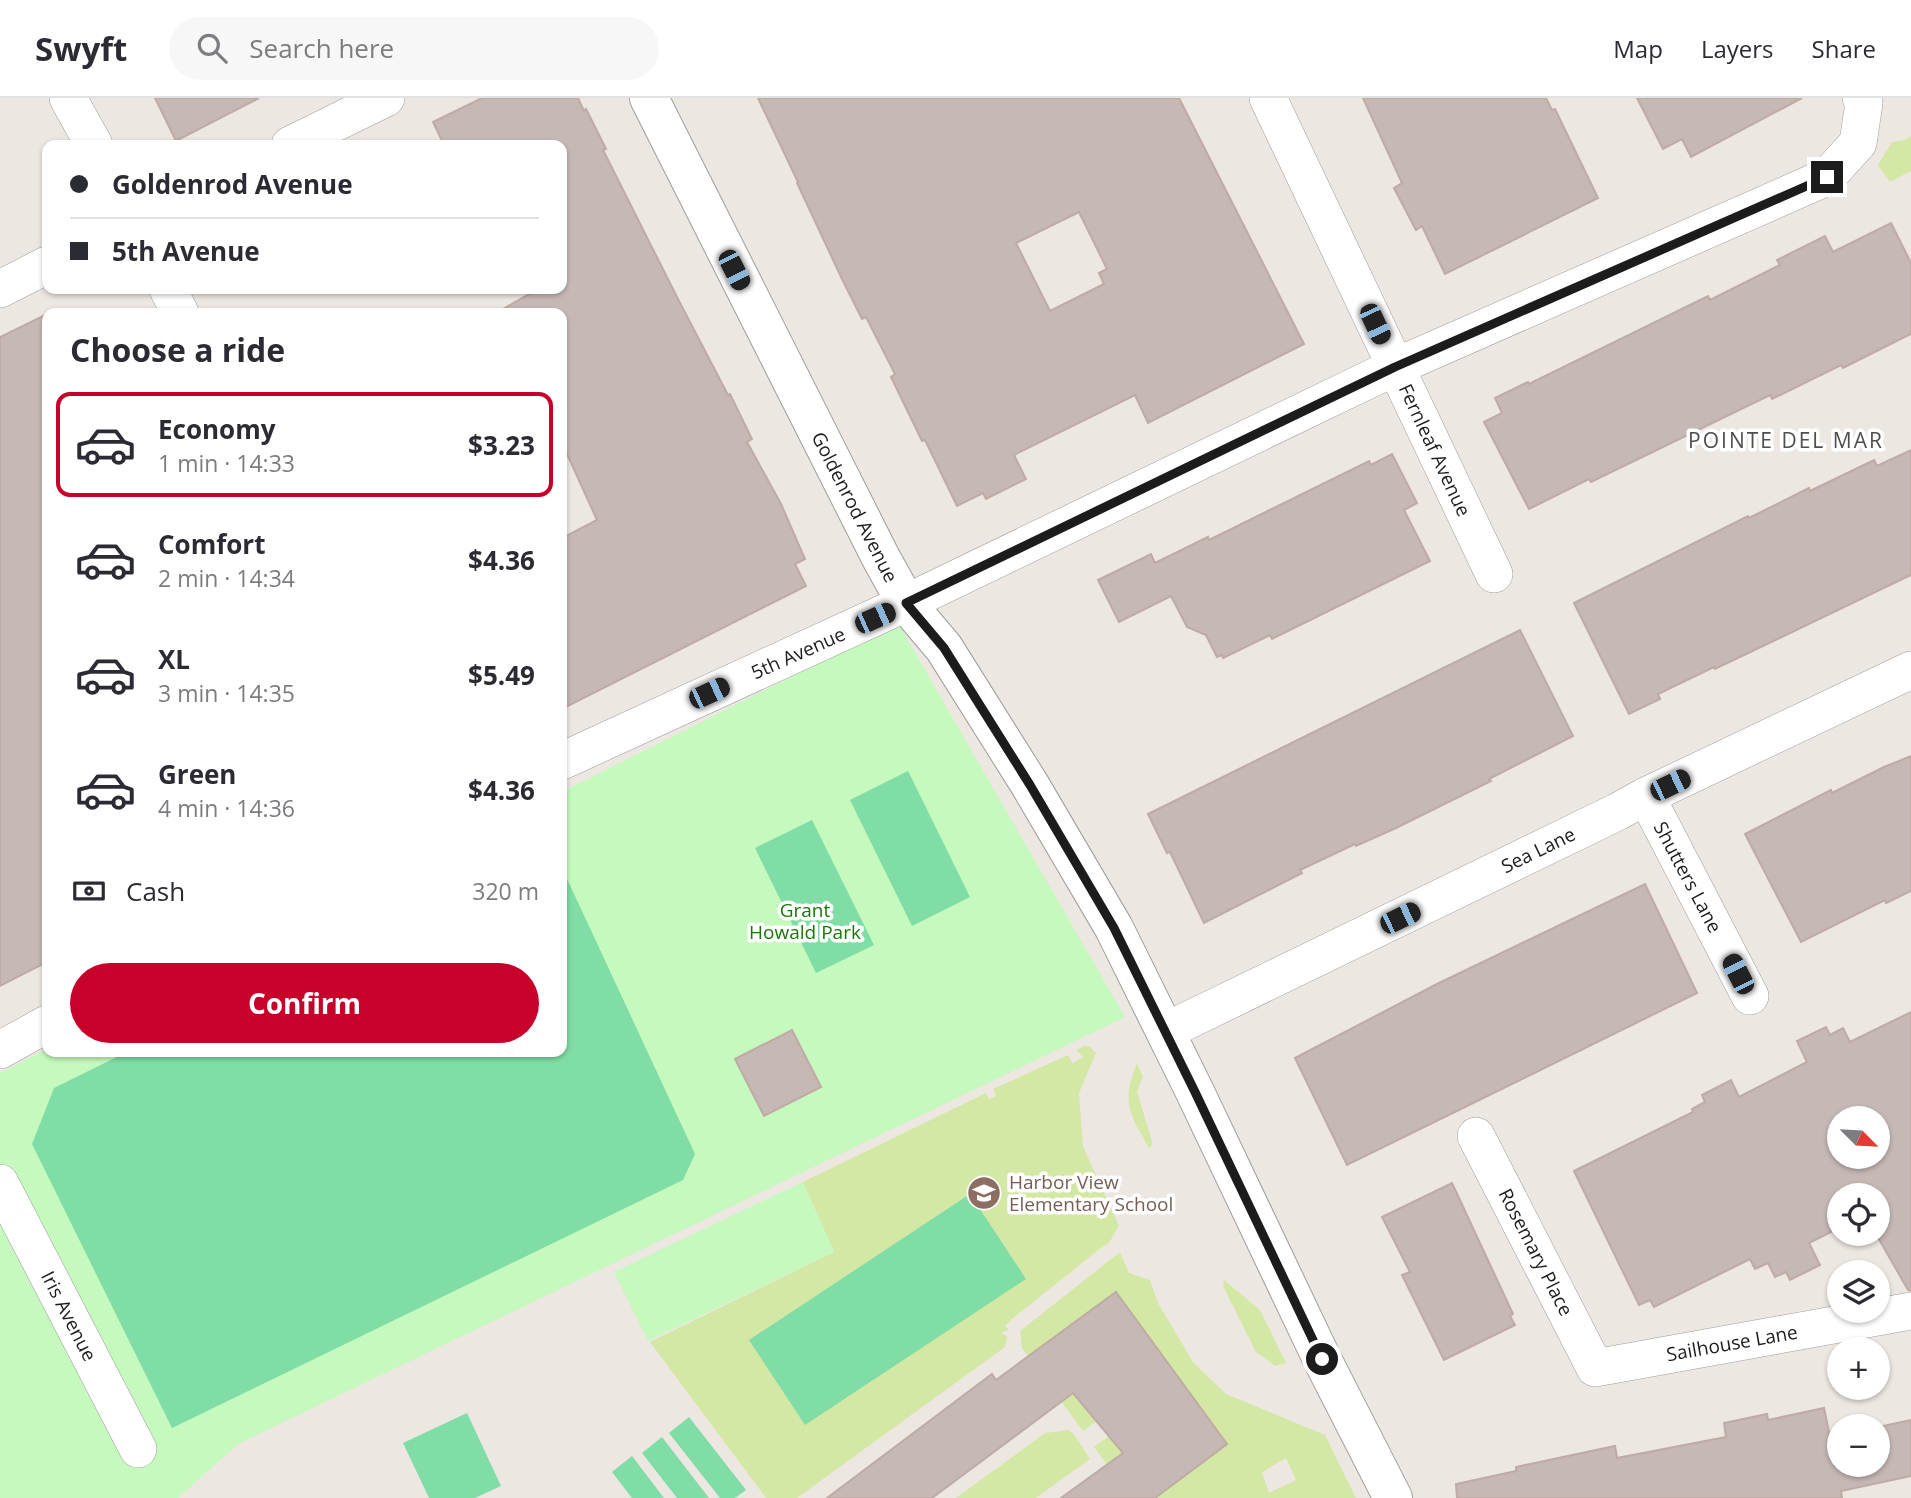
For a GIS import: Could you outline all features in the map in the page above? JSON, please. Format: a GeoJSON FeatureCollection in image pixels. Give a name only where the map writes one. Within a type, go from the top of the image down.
{"type":"FeatureCollection","features":[{"type":"Feature","properties":{"kind":"street"},"geometry":{"type":"LineString","coordinates":[[68,98],[91,140]]}},
{"type":"Feature","properties":{"kind":"street"},"geometry":{"type":"LineString","coordinates":[[300,140],[386,98]]}},
{"type":"Feature","properties":{"kind":"street","name":"Goldenrod Avenue"},"geometry":{"type":"LineString","coordinates":[[649,98],[876,549],[906,603],[944,648],[1030,785],[1114,928],[1322,1359],[1393,1498]]}},
{"type":"Feature","properties":{"kind":"street","name":"Fernleaf Avenue"},"geometry":{"type":"LineString","coordinates":[[1268,98],[1494,574]]}},
{"type":"Feature","properties":{"kind":"street","name":"5th Avenue"},"geometry":{"type":"LineString","coordinates":[[567,759],[906,603],[1395,367],[1827,177],[1858,143],[1864,103],[1861,98]]}},
{"type":"Feature","properties":{"kind":"street"},"geometry":{"type":"LineString","coordinates":[[0,289],[42,268]]}},
{"type":"Feature","properties":{"kind":"street","name":"Sea Lane"},"geometry":{"type":"LineString","coordinates":[[1166,1031],[1646,796],[1911,670]]}},
{"type":"Feature","properties":{"kind":"street","name":"Shutters Lane"},"geometry":{"type":"LineString","coordinates":[[1646,796],[1750,996]]}},
{"type":"Feature","properties":{"kind":"street"},"geometry":{"type":"LineString","coordinates":[[0,1050],[42,1027]]}},
{"type":"Feature","properties":{"kind":"street","name":"Rosemary Place"},"geometry":{"type":"LineString","coordinates":[[1476,1136],[1595,1368]]}},
{"type":"Feature","properties":{"kind":"street","name":"Iris Avenue"},"geometry":{"type":"LineString","coordinates":[[0,1183],[138,1449]]}},
{"type":"Feature","properties":{"kind":"street","name":"Sailhouse Lane"},"geometry":{"type":"LineString","coordinates":[[1595,1368],[1911,1311]]}},
{"type":"Feature","properties":{"kind":"green space"},"geometry":{"type":"Polygon","coordinates":[[[1911,136],[1911,171],[1890,182],[1878,165],[1892,142],[1911,136]]]}},
{"type":"Feature","properties":{"kind":"green space","name":"Grant Howald Park"},"geometry":{"type":"Polygon","coordinates":[[[898,623],[1125,1017],[238,1444],[178,1498],[0,1498],[0,1073],[42,1052],[42,1057],[567,1057],[567,789],[898,623]]]}},
{"type":"Feature","properties":{"kind":"green space"},"geometry":{"type":"Polygon","coordinates":[[[908,771],[970,897],[912,926],[850,800],[908,771]]]}},
{"type":"Feature","properties":{"kind":"green space"},"geometry":{"type":"Polygon","coordinates":[[[812,820],[874,945],[816,973],[755,848],[812,820]]]}},
{"type":"Feature","properties":{"kind":"green space"},"geometry":{"type":"Polygon","coordinates":[[[567,879],[695,1154],[683,1180],[172,1428],[32,1144],[54,1088],[117,1057],[567,1057],[567,879]]]}},
{"type":"Feature","properties":{"kind":"green space"},"geometry":{"type":"Polygon","coordinates":[[[1084,1046],[1090,1047],[1096,1053],[1079,1093],[1083,1146],[1119,1226],[1109,1243],[1005,1326],[1009,1330],[1001,1333],[1007,1336],[1005,1347],[797,1498],[766,1498],[650,1342],[834,1252],[803,1182],[986,1093],[989,1099],[996,1096],[993,1089],[1068,1055],[1072,1063],[1083,1057],[1076,1050],[1084,1046]]]}},
{"type":"Feature","properties":{"kind":"green space"},"geometry":{"type":"Polygon","coordinates":[[[1137,1063],[1143,1077],[1137,1091],[1153,1145],[1149,1148],[1132,1116],[1128,1098],[1137,1063]]]}},
{"type":"Feature","properties":{"kind":"green space"},"geometry":{"type":"Polygon","coordinates":[[[803,1182],[834,1252],[648,1341],[614,1272],[803,1182]]]}},
{"type":"Feature","properties":{"kind":"green space"},"geometry":{"type":"Polygon","coordinates":[[[970,1194],[1026,1279],[805,1425],[749,1340],[970,1194]]]}},
{"type":"Feature","properties":{"kind":"green space"},"geometry":{"type":"Polygon","coordinates":[[[1120,1252],[1129,1273],[1150,1280],[1158,1303],[1193,1362],[1226,1394],[1325,1435],[1356,1498],[1155,1498],[1226,1444],[1176,1374],[1081,1318],[1042,1346],[1097,1421],[1083,1431],[1022,1348],[1020,1331],[1120,1252]],[[1286,1458],[1262,1472],[1269,1493],[1296,1480],[1286,1458]]]}},
{"type":"Feature","properties":{"kind":"green space"},"geometry":{"type":"Polygon","coordinates":[[[1224,1280],[1260,1310],[1286,1363],[1275,1366],[1256,1352],[1223,1286],[1224,1280]]]}},
{"type":"Feature","properties":{"kind":"green space"},"geometry":{"type":"Polygon","coordinates":[[[467,1413],[501,1486],[475,1498],[429,1498],[403,1443],[467,1413]]]}},
{"type":"Feature","properties":{"kind":"green space"},"geometry":{"type":"Polygon","coordinates":[[[689,1417],[746,1490],[735,1498],[720,1498],[669,1433],[689,1417]]]}},
{"type":"Feature","properties":{"kind":"green space"},"geometry":{"type":"Polygon","coordinates":[[[1069,1430],[1090,1459],[1036,1498],[956,1498],[1045,1433],[1069,1430]]]}},
{"type":"Feature","properties":{"kind":"green space"},"geometry":{"type":"Polygon","coordinates":[[[1109,1436],[1155,1498],[1131,1498],[1094,1447],[1109,1436]]]}},
{"type":"Feature","properties":{"kind":"green space"},"geometry":{"type":"Polygon","coordinates":[[[662,1437],[709,1498],[677,1498],[642,1453],[662,1437]]]}},
{"type":"Feature","properties":{"kind":"green space"},"geometry":{"type":"Polygon","coordinates":[[[632,1456],[664,1498],[632,1498],[612,1472],[632,1456]]]}},
{"type":"Feature","properties":{"kind":"building"},"geometry":{"type":"Polygon","coordinates":[[[155,98],[259,98],[178,140],[176,140],[155,98]]]}},
{"type":"Feature","properties":{"kind":"building"},"geometry":{"type":"Polygon","coordinates":[[[482,98],[578,98],[606,149],[603,150],[679,301],[728,395],[730,394],[752,439],[747,442],[781,504],[805,559],[795,564],[806,586],[567,706],[567,535],[597,520],[567,454],[567,308],[505,308],[529,294],[567,294],[567,140],[442,140],[433,122],[482,98]]]}},
{"type":"Feature","properties":{"kind":"building"},"geometry":{"type":"Polygon","coordinates":[[[758,98],[1179,98],[1304,344],[1148,423],[1135,395],[1014,455],[1026,479],[986,499],[983,493],[957,506],[891,377],[895,374],[866,317],[862,319],[842,279],[758,98]],[[1079,212],[1016,243],[1050,311],[1104,284],[1099,273],[1107,269],[1079,212]]]}},
{"type":"Feature","properties":{"kind":"building"},"geometry":{"type":"Polygon","coordinates":[[[1363,98],[1546,98],[1552,110],[1555,109],[1598,198],[1445,274],[1422,226],[1416,230],[1394,188],[1402,183],[1363,98]]]}},
{"type":"Feature","properties":{"kind":"building"},"geometry":{"type":"Polygon","coordinates":[[[1637,98],[1802,98],[1691,157],[1682,139],[1663,149],[1637,98]]]}},
{"type":"Feature","properties":{"kind":"building"},"geometry":{"type":"Polygon","coordinates":[[[1891,223],[1911,263],[1911,334],[1772,399],[1770,395],[1591,482],[1589,479],[1529,509],[1484,422],[1502,413],[1495,398],[1708,296],[1710,300],[1780,265],[1777,260],[1825,236],[1833,252],[1891,223]]]}},
{"type":"Feature","properties":{"kind":"building"},"geometry":{"type":"Polygon","coordinates":[[[42,316],[42,965],[0,986],[0,337],[42,316]]]}},
{"type":"Feature","properties":{"kind":"building"},"geometry":{"type":"Polygon","coordinates":[[[1911,450],[1911,575],[1658,694],[1660,699],[1629,714],[1574,603],[1809,488],[1810,491],[1874,460],[1877,466],[1911,450]]]}},
{"type":"Feature","properties":{"kind":"building"},"geometry":{"type":"Polygon","coordinates":[[[1392,454],[1417,503],[1404,510],[1430,561],[1272,639],[1270,635],[1223,658],[1222,655],[1217,657],[1206,635],[1187,627],[1171,596],[1119,622],[1098,580],[1151,554],[1155,563],[1208,537],[1209,540],[1369,461],[1371,465],[1392,454]]]}},
{"type":"Feature","properties":{"kind":"building"},"geometry":{"type":"Polygon","coordinates":[[[1520,630],[1573,736],[1489,779],[1491,781],[1396,828],[1300,870],[1302,873],[1204,923],[1170,852],[1167,853],[1148,814],[1520,630]]]}},
{"type":"Feature","properties":{"kind":"building"},"geometry":{"type":"Polygon","coordinates":[[[1911,756],[1911,891],[1886,903],[1885,900],[1801,942],[1745,834],[1831,790],[1832,793],[1911,756]]]}},
{"type":"Feature","properties":{"kind":"building"},"geometry":{"type":"Polygon","coordinates":[[[1645,884],[1697,993],[1347,1165],[1295,1058],[1437,984],[1645,884]]]}},
{"type":"Feature","properties":{"kind":"building"},"geometry":{"type":"Polygon","coordinates":[[[1911,1012],[1911,1291],[1883,1246],[1890,1246],[1890,1183],[1827,1183],[1827,1234],[1809,1243],[1820,1265],[1790,1280],[1786,1272],[1775,1277],[1768,1263],[1755,1269],[1750,1259],[1654,1307],[1650,1300],[1639,1305],[1574,1171],[1693,1112],[1692,1109],[1705,1102],[1702,1095],[1731,1080],[1739,1097],[1807,1062],[1797,1041],[1826,1027],[1830,1035],[1843,1028],[1850,1042],[1911,1012]]]}},
{"type":"Feature","properties":{"kind":"building"},"geometry":{"type":"Polygon","coordinates":[[[792,1030],[821,1087],[764,1116],[735,1059],[792,1030]]]}},
{"type":"Feature","properties":{"kind":"building"},"geometry":{"type":"Polygon","coordinates":[[[1452,1183],[1513,1314],[1510,1316],[1515,1325],[1444,1360],[1402,1275],[1410,1272],[1382,1217],[1452,1183]]]}},
{"type":"Feature","properties":{"kind":"building"},"geometry":{"type":"Polygon","coordinates":[[[1116,1292],[1227,1444],[1155,1498],[1061,1498],[1123,1453],[1073,1393],[932,1498],[827,1498],[992,1374],[996,1380],[1116,1292]]]}},
{"type":"Feature","properties":{"kind":"building"},"geometry":{"type":"Polygon","coordinates":[[[1824,1408],[1827,1422],[1827,1477],[1890,1477],[1890,1424],[1911,1420],[1911,1476],[1841,1491],[1842,1498],[1457,1498],[1456,1484],[1516,1471],[1516,1467],[1615,1446],[1617,1458],[1726,1437],[1724,1423],[1767,1414],[1768,1420],[1824,1408]]]}},
{"type":"Feature","properties":{"kind":"place","name":"Harbor View Elementary School"},"geometry":{"type":"Point","coordinates":[984,1193]}},
{"type":"Feature","properties":{"kind":"district","name":"POINTE DEL MAR"},"geometry":{"type":"Point","coordinates":[1786,440]}},
{"type":"Feature","properties":{"kind":"route"},"geometry":{"type":"LineString","coordinates":[[1322,1359],[1114,928],[1030,785],[944,648],[906,603],[1395,367],[1827,177]]}}]}
